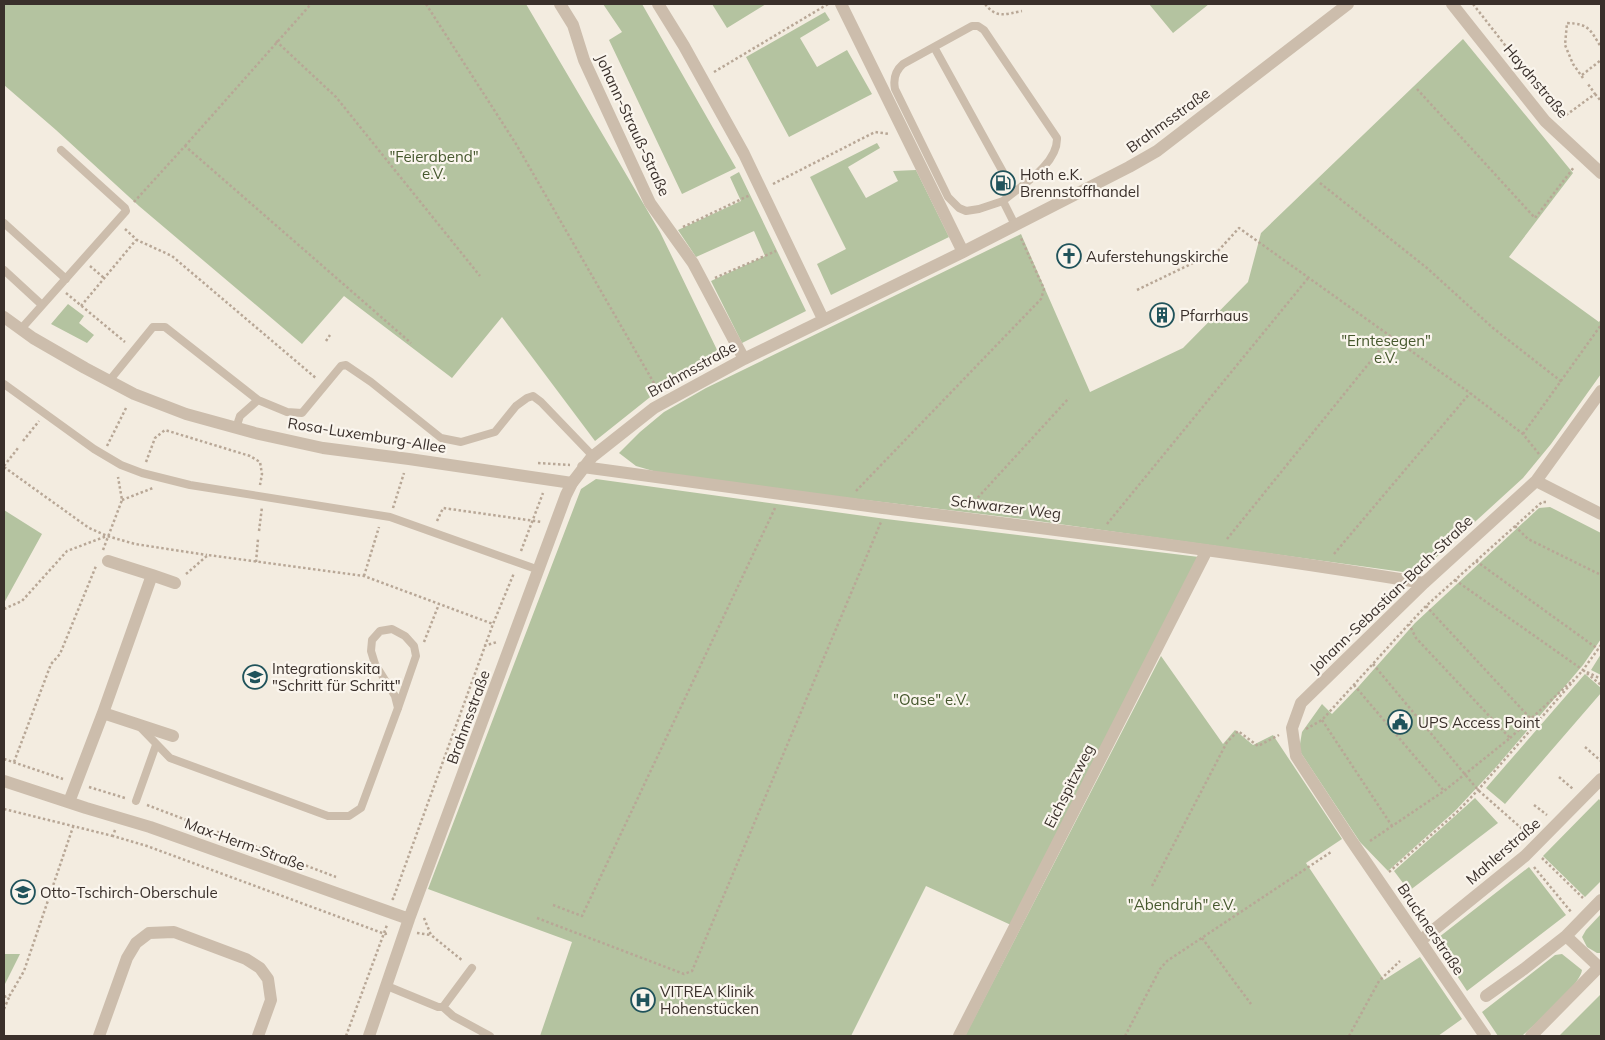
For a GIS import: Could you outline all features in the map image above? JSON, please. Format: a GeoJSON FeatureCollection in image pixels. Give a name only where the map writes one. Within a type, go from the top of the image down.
{"type":"FeatureCollection","features":[{"type":"Feature","properties":{"kind":"street","name":"Johann-Strauß-Straße"},"geometry":{"type":"LineString","coordinates":[[560,4],[573,25],[584,60],[650,203],[705,283],[744,359]]}},
{"type":"Feature","properties":{"kind":"street"},"geometry":{"type":"LineString","coordinates":[[658,4],[744,154],[823,319]]}},
{"type":"Feature","properties":{"kind":"street","name":"Brahmsstraße"},"geometry":{"type":"LineString","coordinates":[[368,1036],[556,524],[572,483],[592,457],[654,408],[668,400],[744,359],[963,252],[1157,151],[1348,4]]}},
{"type":"Feature","properties":{"kind":"street","name":"Haydnstraße"},"geometry":{"type":"LineString","coordinates":[[1452,4],[1545,121],[1601,173]]}},
{"type":"Feature","properties":{"kind":"street"},"geometry":{"type":"LineString","coordinates":[[843,8],[963,252]]}},
{"type":"Feature","properties":{"kind":"street","name":"Rosa-Luxemburg-Allee"},"geometry":{"type":"LineString","coordinates":[[4,317],[32,338],[109,381],[134,394],[186,414],[236,428],[323,448],[572,483]]}},
{"type":"Feature","properties":{"kind":"street","name":"Johann-Sebastian-Bach-Straße"},"geometry":{"type":"LineString","coordinates":[[1351,840],[1296,756],[1301,703],[1424,583],[1536,481],[1601,390]]}},
{"type":"Feature","properties":{"kind":"street","name":"Schwarzer Weg"},"geometry":{"type":"LineString","coordinates":[[583,467],[882,508],[1101,535],[1424,583]]}},
{"type":"Feature","properties":{"kind":"street"},"geometry":{"type":"LineString","coordinates":[[1536,481],[1601,514]]}},
{"type":"Feature","properties":{"kind":"street","name":"Eichspitzweg"},"geometry":{"type":"LineString","coordinates":[[959,1036],[1207,550]]}},
{"type":"Feature","properties":{"kind":"street"},"geometry":{"type":"LineString","coordinates":[[104,560],[175,583]]}},
{"type":"Feature","properties":{"kind":"street"},"geometry":{"type":"LineString","coordinates":[[69,802],[152,575]]}},
{"type":"Feature","properties":{"kind":"street"},"geometry":{"type":"LineString","coordinates":[[103,713],[173,736]]}},
{"type":"Feature","properties":{"kind":"street","name":"Mahlerstraße"},"geometry":{"type":"LineString","coordinates":[[1420,941],[1530,848],[1601,779]]}},
{"type":"Feature","properties":{"kind":"street","name":"Max-Herm-Straße"},"geometry":{"type":"LineString","coordinates":[[4,781],[150,827],[409,920]]}},
{"type":"Feature","properties":{"kind":"street","name":"Brucknerstraße"},"geometry":{"type":"LineString","coordinates":[[1351,840],[1485,1036]]}},
{"type":"Feature","properties":{"kind":"street"},"geometry":{"type":"LineString","coordinates":[[1486,996],[1566,936],[1597,904]]}},
{"type":"Feature","properties":{"kind":"street"},"geometry":{"type":"LineString","coordinates":[[98,1036],[127,958],[136,943],[149,933],[174,932],[246,959],[260,968],[268,979],[271,1000],[258,1036]]}},
{"type":"Feature","properties":{"kind":"street"},"geometry":{"type":"LineString","coordinates":[[1531,1036],[1600,966],[1566,936]]}},
{"type":"Feature","properties":{"kind":"lane"},"geometry":{"type":"LineString","coordinates":[[972,26],[978,26],[984,30],[1057,138],[1054,154],[1047,164],[1014,192],[1003,201],[971,211],[966,211],[954,203],[948,197],[895,89],[894,76],[900,67],[972,26]]}},
{"type":"Feature","properties":{"kind":"lane"},"geometry":{"type":"LineString","coordinates":[[934,47],[1014,192]]}},
{"type":"Feature","properties":{"kind":"lane"},"geometry":{"type":"LineString","coordinates":[[21,329],[126,211],[126,208],[61,150]]}},
{"type":"Feature","properties":{"kind":"lane"},"geometry":{"type":"LineString","coordinates":[[1003,201],[1015,225]]}},
{"type":"Feature","properties":{"kind":"lane"},"geometry":{"type":"LineString","coordinates":[[4,223],[66,279]]}},
{"type":"Feature","properties":{"kind":"lane"},"geometry":{"type":"LineString","coordinates":[[4,270],[42,305]]}},
{"type":"Feature","properties":{"kind":"lane"},"geometry":{"type":"LineString","coordinates":[[109,381],[153,327],[165,327],[258,400],[287,412],[302,412],[341,366],[346,365],[371,382],[441,438],[461,442],[495,432],[516,406],[533,396],[541,402],[592,457]]}},
{"type":"Feature","properties":{"kind":"lane"},"geometry":{"type":"LineString","coordinates":[[4,384],[103,454],[121,464],[142,472],[190,485],[390,517],[540,570]]}},
{"type":"Feature","properties":{"kind":"lane"},"geometry":{"type":"LineString","coordinates":[[236,428],[240,416],[258,400]]}},
{"type":"Feature","properties":{"kind":"lane"},"geometry":{"type":"LineString","coordinates":[[138,724],[170,758],[328,816],[349,816],[361,808],[398,708],[416,656],[414,646],[405,636],[392,629],[380,631],[372,640],[371,651],[375,664],[395,696],[398,708]]}},
{"type":"Feature","properties":{"kind":"lane"},"geometry":{"type":"LineString","coordinates":[[136,801],[156,745]]}},
{"type":"Feature","properties":{"kind":"lane"},"geometry":{"type":"LineString","coordinates":[[443,1007],[472,968]]}},
{"type":"Feature","properties":{"kind":"lane"},"geometry":{"type":"LineString","coordinates":[[387,986],[438,1007],[443,1007],[453,1016],[490,1036]]}},
{"type":"Feature","properties":{"kind":"path"},"geometry":{"type":"LineString","coordinates":[[126,211],[311,4]]}},
{"type":"Feature","properties":{"kind":"path"},"geometry":{"type":"LineString","coordinates":[[426,4],[516,144],[656,387],[668,400]]}},
{"type":"Feature","properties":{"kind":"path"},"geometry":{"type":"LineString","coordinates":[[702,79],[828,4]]}},
{"type":"Feature","properties":{"kind":"path"},"geometry":{"type":"LineString","coordinates":[[985,4],[992,12],[1000,15],[1022,11]]}},
{"type":"Feature","properties":{"kind":"path"},"geometry":{"type":"LineString","coordinates":[[1473,4],[1562,118],[1596,94]]}},
{"type":"Feature","properties":{"kind":"path"},"geometry":{"type":"LineString","coordinates":[[1601,47],[1593,32],[1581,23],[1567,23],[1565,45],[1573,64],[1582,76],[1601,60]]}},
{"type":"Feature","properties":{"kind":"path"},"geometry":{"type":"LineString","coordinates":[[276,41],[336,97],[480,276]]}},
{"type":"Feature","properties":{"kind":"path"},"geometry":{"type":"LineString","coordinates":[[1588,84],[1601,101]]}},
{"type":"Feature","properties":{"kind":"path"},"geometry":{"type":"LineString","coordinates":[[1417,89],[1535,218],[1582,156]]}},
{"type":"Feature","properties":{"kind":"path"},"geometry":{"type":"LineString","coordinates":[[671,232],[761,190],[875,132],[906,136]]}},
{"type":"Feature","properties":{"kind":"path"},"geometry":{"type":"LineString","coordinates":[[185,146],[411,343]]}},
{"type":"Feature","properties":{"kind":"path"},"geometry":{"type":"LineString","coordinates":[[1320,183],[1427,268],[1493,328],[1562,382]]}},
{"type":"Feature","properties":{"kind":"path"},"geometry":{"type":"LineString","coordinates":[[116,222],[137,240],[172,256],[324,385]]}},
{"type":"Feature","properties":{"kind":"path"},"geometry":{"type":"LineString","coordinates":[[857,489],[1041,299],[1044,290],[1015,225]]}},
{"type":"Feature","properties":{"kind":"path"},"geometry":{"type":"LineString","coordinates":[[1137,290],[1218,251],[1239,228],[1391,336],[1523,434],[1548,465]]}},
{"type":"Feature","properties":{"kind":"path"},"geometry":{"type":"LineString","coordinates":[[81,306],[137,240]]}},
{"type":"Feature","properties":{"kind":"path"},"geometry":{"type":"LineString","coordinates":[[705,283],[788,245]]}},
{"type":"Feature","properties":{"kind":"path"},"geometry":{"type":"LineString","coordinates":[[83,260],[104,278]]}},
{"type":"Feature","properties":{"kind":"path"},"geometry":{"type":"LineString","coordinates":[[1103,528],[1309,278]]}},
{"type":"Feature","properties":{"kind":"path"},"geometry":{"type":"LineString","coordinates":[[59,287],[134,350]]}},
{"type":"Feature","properties":{"kind":"path"},"geometry":{"type":"LineString","coordinates":[[1523,434],[1601,325]]}},
{"type":"Feature","properties":{"kind":"path"},"geometry":{"type":"LineString","coordinates":[[326,341],[330,335]]}},
{"type":"Feature","properties":{"kind":"path"},"geometry":{"type":"LineString","coordinates":[[1222,552],[1226,541],[1391,336]]}},
{"type":"Feature","properties":{"kind":"path"},"geometry":{"type":"LineString","coordinates":[[103,454],[134,394]]}},
{"type":"Feature","properties":{"kind":"path"},"geometry":{"type":"LineString","coordinates":[[1332,568],[1334,555],[1470,394]]}},
{"type":"Feature","properties":{"kind":"path"},"geometry":{"type":"LineString","coordinates":[[972,503],[1069,398]]}},
{"type":"Feature","properties":{"kind":"path"},"geometry":{"type":"LineString","coordinates":[[23,442],[35,425]]}},
{"type":"Feature","properties":{"kind":"path"},"geometry":{"type":"LineString","coordinates":[[142,472],[155,438],[165,430],[250,456],[260,462],[262,474],[258,496],[262,506],[259,532]]}},
{"type":"Feature","properties":{"kind":"path"},"geometry":{"type":"LineString","coordinates":[[18,448],[4,467],[89,528],[107,536],[135,544],[364,576],[493,624],[518,562],[553,464]]}},
{"type":"Feature","properties":{"kind":"path"},"geometry":{"type":"LineString","coordinates":[[14,762],[51,664],[60,654],[104,560],[107,536],[122,500],[118,475]]}},
{"type":"Feature","properties":{"kind":"path"},"geometry":{"type":"LineString","coordinates":[[122,500],[156,487]]}},
{"type":"Feature","properties":{"kind":"path"},"geometry":{"type":"LineString","coordinates":[[1152,886],[1227,742],[1238,731],[1258,746],[1322,720],[1426,606],[1542,502],[1549,502]]}},
{"type":"Feature","properties":{"kind":"path"},"geometry":{"type":"LineString","coordinates":[[553,905],[582,916],[777,504]]}},
{"type":"Feature","properties":{"kind":"path"},"geometry":{"type":"LineString","coordinates":[[443,508],[556,524]]}},
{"type":"Feature","properties":{"kind":"path"},"geometry":{"type":"LineString","coordinates":[[536,918],[684,974],[692,971],[882,518]]}},
{"type":"Feature","properties":{"kind":"path"},"geometry":{"type":"LineString","coordinates":[[1515,526],[1528,539],[1601,576]]}},
{"type":"Feature","properties":{"kind":"path"},"geometry":{"type":"LineString","coordinates":[[4,610],[22,601],[67,551],[107,536]]}},
{"type":"Feature","properties":{"kind":"path"},"geometry":{"type":"LineString","coordinates":[[256,562],[258,539]]}},
{"type":"Feature","properties":{"kind":"path"},"geometry":{"type":"LineString","coordinates":[[175,583],[208,555]]}},
{"type":"Feature","properties":{"kind":"path"},"geometry":{"type":"LineString","coordinates":[[1476,561],[1598,649]]}},
{"type":"Feature","properties":{"kind":"path"},"geometry":{"type":"LineString","coordinates":[[1456,580],[1583,670],[1601,685]]}},
{"type":"Feature","properties":{"kind":"path"},"geometry":{"type":"LineString","coordinates":[[416,656],[427,638],[439,604]]}},
{"type":"Feature","properties":{"kind":"path"},"geometry":{"type":"LineString","coordinates":[[1426,606],[1530,719]]}},
{"type":"Feature","properties":{"kind":"path"},"geometry":{"type":"LineString","coordinates":[[1409,624],[1416,638],[1510,738]]}},
{"type":"Feature","properties":{"kind":"path"},"geometry":{"type":"LineString","coordinates":[[1387,874],[1457,812],[1478,790],[1583,670],[1601,645]]}},
{"type":"Feature","properties":{"kind":"path"},"geometry":{"type":"LineString","coordinates":[[1373,664],[1478,790],[1530,848],[1580,922]]}},
{"type":"Feature","properties":{"kind":"path"},"geometry":{"type":"LineString","coordinates":[[1583,670],[1601,679]]}},
{"type":"Feature","properties":{"kind":"path"},"geometry":{"type":"LineString","coordinates":[[1370,841],[1444,791],[1510,738],[1583,670]]}},
{"type":"Feature","properties":{"kind":"path"},"geometry":{"type":"LineString","coordinates":[[1354,685],[1444,791]]}},
{"type":"Feature","properties":{"kind":"path"},"geometry":{"type":"LineString","coordinates":[[1322,720],[1392,826]]}},
{"type":"Feature","properties":{"kind":"path"},"geometry":{"type":"LineString","coordinates":[[1585,747],[1601,761]]}},
{"type":"Feature","properties":{"kind":"path"},"geometry":{"type":"LineString","coordinates":[[113,836],[122,797]]}},
{"type":"Feature","properties":{"kind":"path"},"geometry":{"type":"LineString","coordinates":[[4,809],[148,846],[385,934],[346,1036]]}},
{"type":"Feature","properties":{"kind":"path"},"geometry":{"type":"LineString","coordinates":[[4,1009],[24,971],[73,827]]}},
{"type":"Feature","properties":{"kind":"path"},"geometry":{"type":"LineString","coordinates":[[1530,848],[1597,904]]}},
{"type":"Feature","properties":{"kind":"path"},"geometry":{"type":"LineString","coordinates":[[1125,1036],[1160,969],[1167,961],[1332,852]]}},
{"type":"Feature","properties":{"kind":"path"},"geometry":{"type":"LineString","coordinates":[[395,894],[417,902],[423,911],[425,923],[431,935],[472,968]]}},
{"type":"Feature","properties":{"kind":"path"},"geometry":{"type":"LineString","coordinates":[[1202,938],[1251,1004]]}},
{"type":"Feature","properties":{"kind":"path"},"geometry":{"type":"LineString","coordinates":[[1349,1036],[1379,981],[1400,961]]}},
{"type":"Feature","properties":{"kind":"path"},"geometry":{"type":"LineString","coordinates":[[4,997],[10,995]]}},
{"type":"Feature","properties":{"kind":"green space","name":"\"Feierabend\" e.V."},"geometry":{"type":"Polygon","coordinates":[[[4,4],[526,4],[660,232],[720,356],[654,394],[595,441],[502,317],[452,378],[344,296],[302,344],[139,206],[4,85],[4,4]]]}},
{"type":"Feature","properties":{"kind":"green space"},"geometry":{"type":"Polygon","coordinates":[[[603,4],[642,4],[736,168],[682,194],[609,40],[622,32],[603,4]]]}},
{"type":"Feature","properties":{"kind":"green space"},"geometry":{"type":"Polygon","coordinates":[[[712,4],[766,4],[727,28],[712,4]]]}},
{"type":"Feature","properties":{"kind":"green space"},"geometry":{"type":"Polygon","coordinates":[[[1149,4],[1209,4],[1173,33],[1149,4]]]}},
{"type":"Feature","properties":{"kind":"green space"},"geometry":{"type":"Polygon","coordinates":[[[825,12],[830,20],[800,38],[817,67],[847,50],[872,94],[789,137],[746,57],[825,12]]]}},
{"type":"Feature","properties":{"kind":"green space","name":"\"Erntesegen\" e.V."},"geometry":{"type":"Polygon","coordinates":[[[1463,39],[1573,173],[1509,257],[1599,322],[1601,319],[1601,374],[1551,444],[1523,478],[1419,571],[1403,572],[1023,519],[674,477],[636,466],[619,453],[664,412],[706,388],[1021,234],[1090,392],[1183,348],[1248,282],[1261,233],[1463,39]]]}},
{"type":"Feature","properties":{"kind":"green space"},"geometry":{"type":"Polygon","coordinates":[[[877,143],[880,148],[848,167],[866,198],[898,181],[893,171],[916,170],[949,237],[831,295],[817,264],[846,249],[810,177],[877,143]]]}},
{"type":"Feature","properties":{"kind":"green space"},"geometry":{"type":"Polygon","coordinates":[[[739,172],[806,311],[742,343],[711,281],[765,256],[754,231],[696,257],[678,230],[741,201],[730,177],[739,172]]]}},
{"type":"Feature","properties":{"kind":"green space"},"geometry":{"type":"Polygon","coordinates":[[[68,304],[84,316],[79,323],[94,335],[87,343],[51,324],[68,304]]]}},
{"type":"Feature","properties":{"kind":"green space","name":"\"Oase\" e.V."},"geometry":{"type":"Polygon","coordinates":[[[596,479],[886,519],[1199,557],[1011,925],[926,886],[851,1036],[540,1036],[572,942],[428,889],[581,489],[596,479]]]}},
{"type":"Feature","properties":{"kind":"green space"},"geometry":{"type":"Polygon","coordinates":[[[1550,507],[1601,533],[1601,639],[1583,665],[1497,766],[1455,811],[1388,871],[1360,842],[1299,750],[1302,732],[1322,704],[1332,714],[1415,623],[1539,508],[1550,507]]]}},
{"type":"Feature","properties":{"kind":"green space"},"geometry":{"type":"Polygon","coordinates":[[[4,510],[42,534],[4,603],[4,510]]]}},
{"type":"Feature","properties":{"kind":"green space"},"geometry":{"type":"Polygon","coordinates":[[[1601,654],[1601,675],[1591,670],[1601,654]]]}},
{"type":"Feature","properties":{"kind":"green space","name":"\"Abendruh\" e.V."},"geometry":{"type":"Polygon","coordinates":[[[1161,656],[1223,744],[1235,730],[1253,745],[1273,735],[1342,839],[1306,863],[1384,980],[1420,957],[1462,1019],[1438,1036],[965,1036],[1161,656]]]}},
{"type":"Feature","properties":{"kind":"green space"},"geometry":{"type":"Polygon","coordinates":[[[1585,674],[1601,688],[1601,693],[1505,804],[1486,788],[1585,674]]]}},
{"type":"Feature","properties":{"kind":"green space"},"geometry":{"type":"Polygon","coordinates":[[[1475,798],[1498,823],[1409,891],[1394,871],[1475,798]]]}},
{"type":"Feature","properties":{"kind":"green space"},"geometry":{"type":"Polygon","coordinates":[[[1599,799],[1601,802],[1601,881],[1585,897],[1543,856],[1599,799]]]}},
{"type":"Feature","properties":{"kind":"green space"},"geometry":{"type":"Polygon","coordinates":[[[1529,867],[1566,915],[1467,991],[1434,941],[1529,867]]]}},
{"type":"Feature","properties":{"kind":"green space"},"geometry":{"type":"Polygon","coordinates":[[[1601,914],[1601,953],[1597,953],[1587,947],[1582,937],[1601,914]]]}},
{"type":"Feature","properties":{"kind":"green space"},"geometry":{"type":"Polygon","coordinates":[[[4,954],[20,954],[4,986],[4,954]]]}},
{"type":"Feature","properties":{"kind":"green space"},"geometry":{"type":"Polygon","coordinates":[[[1562,954],[1582,970],[1574,985],[1522,1036],[1498,1036],[1482,1012],[1555,955],[1562,954]]]}},
{"type":"Feature","properties":{"kind":"green space"},"geometry":{"type":"Polygon","coordinates":[[[1601,994],[1601,1036],[1559,1036],[1601,994]]]}},
{"type":"Feature","properties":{"kind":"place","name":"Hoth e.K. Brennstoffhandel"},"geometry":{"type":"Point","coordinates":[1003,183]}},
{"type":"Feature","properties":{"kind":"place","name":"Auferstehungskirche"},"geometry":{"type":"Point","coordinates":[1069,256]}},
{"type":"Feature","properties":{"kind":"place","name":"Pfarrhaus"},"geometry":{"type":"Point","coordinates":[1162,315]}},
{"type":"Feature","properties":{"kind":"place","name":"Integrationskita \"Schritt für Schritt\""},"geometry":{"type":"Point","coordinates":[255,677]}},
{"type":"Feature","properties":{"kind":"place","name":"UPS Access Point"},"geometry":{"type":"Point","coordinates":[1400,722]}},
{"type":"Feature","properties":{"kind":"place","name":"Otto-Tschirch-Oberschule"},"geometry":{"type":"Point","coordinates":[23,892]}},
{"type":"Feature","properties":{"kind":"place","name":"VITREA Klinik Hohenstücken"},"geometry":{"type":"Point","coordinates":[643,1000]}}]}
